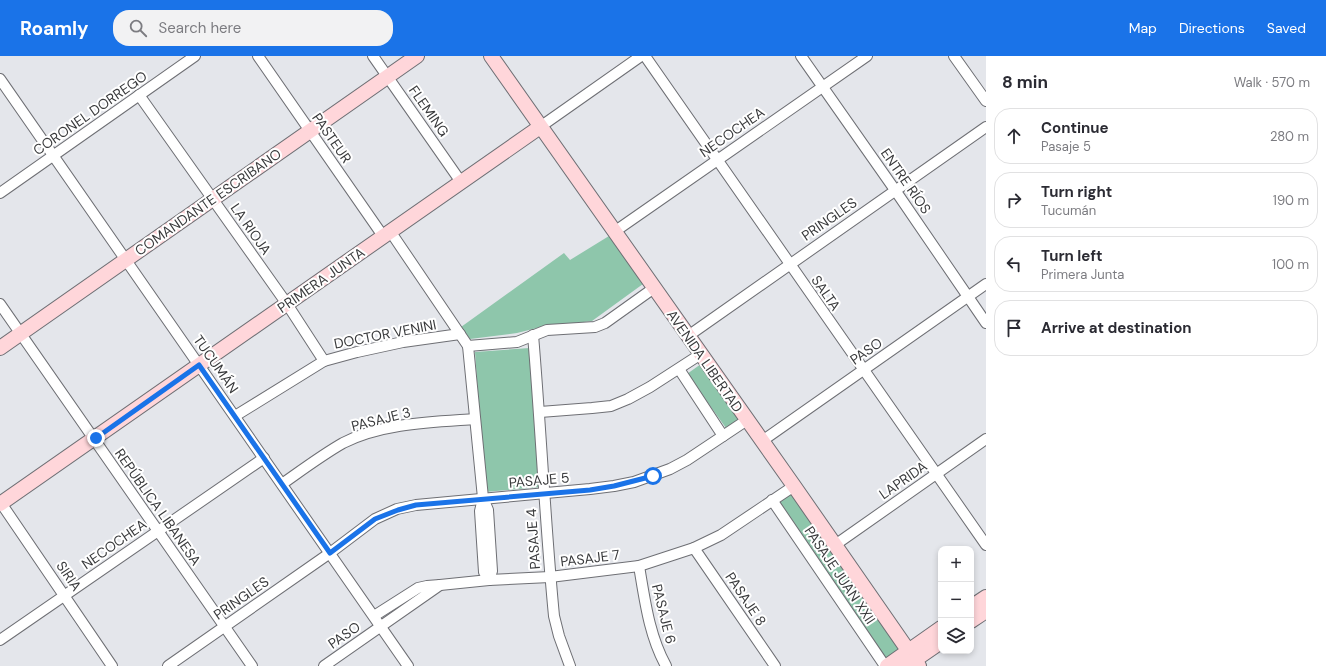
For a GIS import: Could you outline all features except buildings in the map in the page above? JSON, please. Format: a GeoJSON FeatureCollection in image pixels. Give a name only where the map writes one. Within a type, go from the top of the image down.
{"type":"FeatureCollection","features":[{"type":"Feature","properties":{"kind":"main road","name":"COMANDANTE ESCRIBANO"},"geometry":{"type":"LineString","coordinates":[[0,348],[417,56]]}},
{"type":"Feature","properties":{"kind":"main road","name":"AVENIDA LIBERTAD"},"geometry":{"type":"LineString","coordinates":[[490,56],[835,544],[912,660]]}},
{"type":"Feature","properties":{"kind":"main road","name":"PRIMERA JUNTA"},"geometry":{"type":"LineString","coordinates":[[1,504],[540,127]]}},
{"type":"Feature","properties":{"kind":"main road"},"geometry":{"type":"LineString","coordinates":[[974,605],[986,597]]}},
{"type":"Feature","properties":{"kind":"main road"},"geometry":{"type":"LineString","coordinates":[[974,619],[986,610]]}},
{"type":"Feature","properties":{"kind":"main road"},"geometry":{"type":"LineString","coordinates":[[912,660],[938,631]]}},
{"type":"Feature","properties":{"kind":"main road"},"geometry":{"type":"LineString","coordinates":[[886,666],[912,660],[938,644]]}},
{"type":"Feature","properties":{"kind":"street","name":"CORONEL DORREGO"},"geometry":{"type":"LineString","coordinates":[[0,193],[195,56]]}},
{"type":"Feature","properties":{"kind":"street","name":"PASTEUR"},"geometry":{"type":"LineString","coordinates":[[258,56],[310,131],[468,346]]}},
{"type":"Feature","properties":{"kind":"street","name":"FLEMING"},"geometry":{"type":"LineString","coordinates":[[374,56],[461,182]]}},
{"type":"Feature","properties":{"kind":"street","name":"PRIMERA JUNTA"},"geometry":{"type":"LineString","coordinates":[[540,127],[641,56]]}},
{"type":"Feature","properties":{"kind":"street","name":"SALTA"},"geometry":{"type":"LineString","coordinates":[[645,56],[986,545]]}},
{"type":"Feature","properties":{"kind":"street","name":"ENTRE RÍOS"},"geometry":{"type":"LineString","coordinates":[[801,56],[986,323]]}},
{"type":"Feature","properties":{"kind":"street","name":"NECOCHEA"},"geometry":{"type":"LineString","coordinates":[[614,232],[867,56]]}},
{"type":"Feature","properties":{"kind":"street"},"geometry":{"type":"LineString","coordinates":[[954,56],[986,101]]}},
{"type":"Feature","properties":{"kind":"street","name":"TUCUMÁN"},"geometry":{"type":"LineString","coordinates":[[0,79],[408,666]]}},
{"type":"Feature","properties":{"kind":"street","name":"LA RIOJA"},"geometry":{"type":"LineString","coordinates":[[139,95],[287,304],[324,361]]}},
{"type":"Feature","properties":{"kind":"street","name":"PRINGLES"},"geometry":{"type":"LineString","coordinates":[[688,336],[986,126]]}},
{"type":"Feature","properties":{"kind":"street","name":"PASO"},"geometry":{"type":"LineString","coordinates":[[762,441],[986,284]]}},
{"type":"Feature","properties":{"kind":"street"},"geometry":{"type":"LineString","coordinates":[[489,580],[492,571],[488,510],[483,498],[468,346],[517,342],[547,330],[595,328],[605,323],[654,288]]}},
{"type":"Feature","properties":{"kind":"street","name":"REPÚBLICA LIBANESA"},"geometry":{"type":"LineString","coordinates":[[0,304],[252,666]]}},
{"type":"Feature","properties":{"kind":"street","name":"DOCTOR VENINI"},"geometry":{"type":"LineString","coordinates":[[235,416],[324,361],[395,344],[460,334]]}},
{"type":"Feature","properties":{"kind":"street","name":"PASAJE 4"},"geometry":{"type":"LineString","coordinates":[[533,335],[540,412],[544,494],[554,616],[559,636],[570,666]]}},
{"type":"Feature","properties":{"kind":"street"},"geometry":{"type":"LineString","coordinates":[[540,412],[611,406],[650,387],[701,354]]}},
{"type":"Feature","properties":{"kind":"street"},"geometry":{"type":"LineString","coordinates":[[679,369],[723,436]]}},
{"type":"Feature","properties":{"kind":"street","name":"PASAJE 3"},"geometry":{"type":"LineString","coordinates":[[282,484],[343,443],[360,436],[400,426],[475,419]]}},
{"type":"Feature","properties":{"kind":"street","name":"PASAJE 5"},"geometry":{"type":"LineString","coordinates":[[330,553],[375,519],[416,505],[483,498],[544,494],[614,486],[653,476],[682,463],[747,420]]}},
{"type":"Feature","properties":{"kind":"street","name":"LAPRIDA"},"geometry":{"type":"LineString","coordinates":[[835,544],[986,439]]}},
{"type":"Feature","properties":{"kind":"street","name":"NECOCHEA"},"geometry":{"type":"LineString","coordinates":[[0,640],[264,458]]}},
{"type":"Feature","properties":{"kind":"street","name":"PASAJE 7"},"geometry":{"type":"LineString","coordinates":[[381,626],[440,585],[489,580],[550,577],[639,566],[694,548],[721,535],[794,486]]}},
{"type":"Feature","properties":{"kind":"street","name":"PASAJE JUAN XXII"},"geometry":{"type":"LineString","coordinates":[[772,500],[886,666]]}},
{"type":"Feature","properties":{"kind":"street","name":"SIRIA"},"geometry":{"type":"LineString","coordinates":[[1,504],[65,595],[112,666]]}},
{"type":"Feature","properties":{"kind":"street","name":"PASAJE 8"},"geometry":{"type":"LineString","coordinates":[[694,548],[775,666]]}},
{"type":"Feature","properties":{"kind":"street","name":"PRINGLES"},"geometry":{"type":"LineString","coordinates":[[168,666],[330,553]]}},
{"type":"Feature","properties":{"kind":"street","name":"PASAJE 6"},"geometry":{"type":"LineString","coordinates":[[639,566],[651,629],[658,652],[666,666]]}},
{"type":"Feature","properties":{"kind":"street"},"geometry":{"type":"LineString","coordinates":[[374,616],[418,588],[440,585]]}},
{"type":"Feature","properties":{"kind":"street","name":"PASO"},"geometry":{"type":"LineString","coordinates":[[324,666],[381,626]]}},
{"type":"Feature","properties":{"kind":"green space"},"geometry":{"type":"Polygon","coordinates":[[[609,236],[643,284],[592,321],[541,327],[517,333],[470,339],[461,327],[564,253],[570,260],[609,236]]]}},
{"type":"Feature","properties":{"kind":"green space"},"geometry":{"type":"Polygon","coordinates":[[[530,348],[540,487],[485,492],[475,352],[530,348]]]}},
{"type":"Feature","properties":{"kind":"green space"},"geometry":{"type":"Polygon","coordinates":[[[701,364],[739,419],[726,428],[687,374],[701,364]]]}},
{"type":"Feature","properties":{"kind":"green space"},"geometry":{"type":"Polygon","coordinates":[[[794,491],[904,649],[886,660],[778,501],[794,491]]]}},
{"type":"Feature","properties":{"kind":"route"},"geometry":{"type":"LineString","coordinates":[[96,438],[199,365],[330,553],[375,519],[416,505],[483,498],[590,490],[634,482],[653,476]]}}]}
